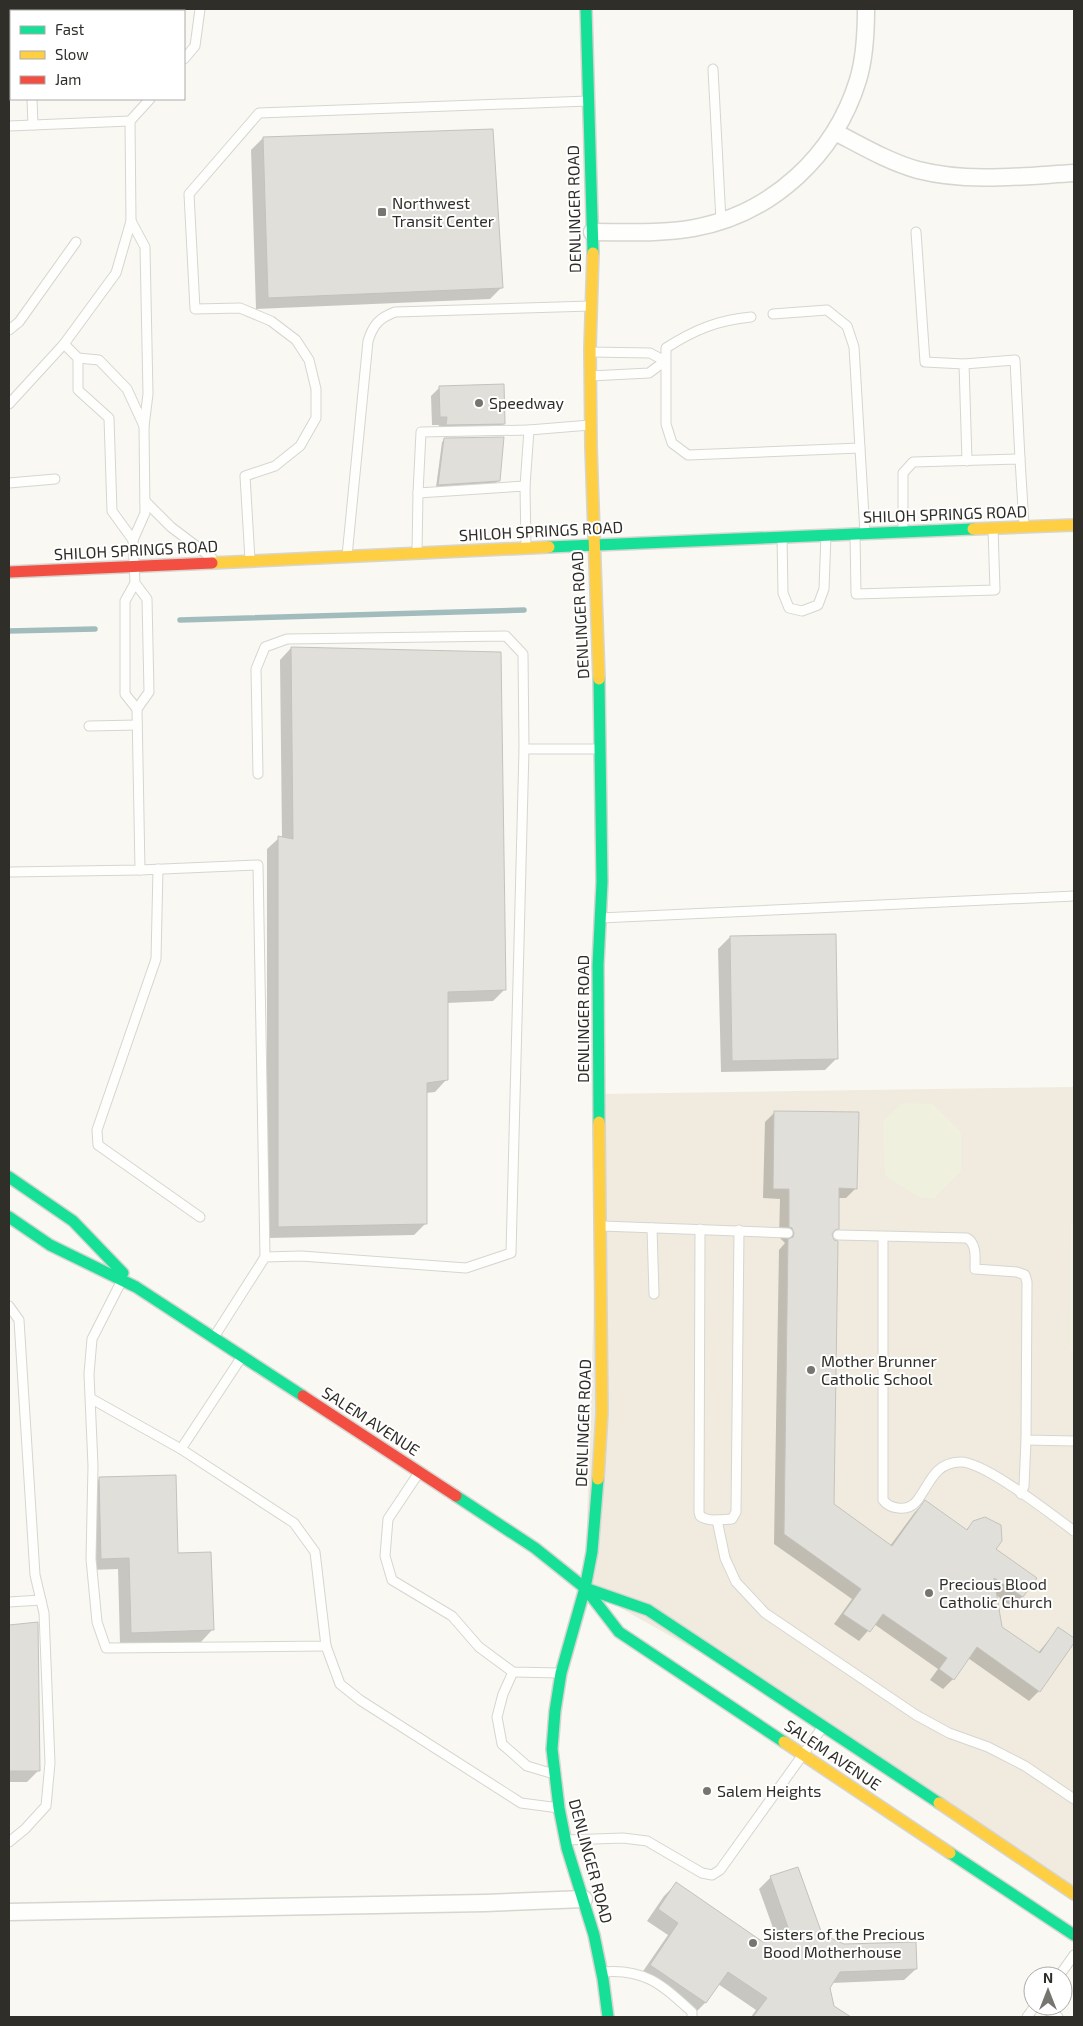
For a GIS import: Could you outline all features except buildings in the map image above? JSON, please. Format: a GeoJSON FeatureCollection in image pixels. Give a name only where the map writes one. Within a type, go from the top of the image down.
{"type":"FeatureCollection","features":[{"type":"Feature","properties":{"kind":"main road","name":"DENLINGER ROAD"},"geometry":{"type":"LineString","coordinates":[[586,9],[592,232],[590,425],[593,545],[598,613],[602,882],[598,965],[602,1412],[592,1552],[585,1588],[560,1673],[552,1749],[559,1808],[566,1840],[594,1935],[602,1972],[608,2017]]}},
{"type":"Feature","properties":{"kind":"main road","name":"SHILOH SPRINGS ROAD"},"geometry":{"type":"LineString","coordinates":[[9,572],[826,534],[1074,525]]}},
{"type":"Feature","properties":{"kind":"main road","name":"SALEM AVENUE"},"geometry":{"type":"LineString","coordinates":[[9,1177],[73,1221],[136,1286]]}},
{"type":"Feature","properties":{"kind":"main road"},"geometry":{"type":"LineString","coordinates":[[26,1203],[60,1212]]}},
{"type":"Feature","properties":{"kind":"main road","name":"SALEM AVENUE"},"geometry":{"type":"LineString","coordinates":[[9,1218],[50,1245],[136,1286],[535,1548],[585,1588],[619,1632],[1074,1935]]}},
{"type":"Feature","properties":{"kind":"main road","name":"SALEM AVENUE"},"geometry":{"type":"LineString","coordinates":[[585,1588],[648,1610],[1074,1894]]}},
{"type":"Feature","properties":{"kind":"street"},"geometry":{"type":"LineString","coordinates":[[592,232],[666,231],[695,228],[746,212],[771,198],[793,181],[813,161],[835,132],[849,105],[858,79],[866,38],[866,9]]}},
{"type":"Feature","properties":{"kind":"street"},"geometry":{"type":"LineString","coordinates":[[835,132],[884,157],[917,170],[944,175],[973,178],[1074,173]]}},
{"type":"Feature","properties":{"kind":"street"},"geometry":{"type":"LineString","coordinates":[[9,1912],[584,1900]]}},
{"type":"Feature","properties":{"kind":"lane"},"geometry":{"type":"LineString","coordinates":[[185,59],[195,46],[200,9]]}},
{"type":"Feature","properties":{"kind":"lane"},"geometry":{"type":"LineString","coordinates":[[713,69],[721,221]]}},
{"type":"Feature","properties":{"kind":"lane"},"geometry":{"type":"LineString","coordinates":[[32,100],[33,125]]}},
{"type":"Feature","properties":{"kind":"lane"},"geometry":{"type":"LineString","coordinates":[[9,404],[64,344],[116,272],[131,222],[130,121],[149,100]]}},
{"type":"Feature","properties":{"kind":"lane"},"geometry":{"type":"LineString","coordinates":[[250,561],[245,476],[275,466],[300,446],[316,418],[316,389],[308,360],[296,340],[271,321],[240,308],[195,309],[189,194],[259,113],[588,101]]}},
{"type":"Feature","properties":{"kind":"lane"},"geometry":{"type":"LineString","coordinates":[[9,126],[130,121]]}},
{"type":"Feature","properties":{"kind":"lane"},"geometry":{"type":"LineString","coordinates":[[131,222],[145,248],[148,394],[144,426],[145,513],[133,540],[135,582],[125,601],[125,694],[137,709]]}},
{"type":"Feature","properties":{"kind":"lane"},"geometry":{"type":"LineString","coordinates":[[916,232],[924,362],[964,364],[1015,360],[1024,527]]}},
{"type":"Feature","properties":{"kind":"lane"},"geometry":{"type":"LineString","coordinates":[[9,330],[19,322],[76,242]]}},
{"type":"Feature","properties":{"kind":"lane"},"geometry":{"type":"LineString","coordinates":[[347,556],[368,341],[373,327],[382,317],[395,312],[591,306]]}},
{"type":"Feature","properties":{"kind":"lane"},"geometry":{"type":"LineString","coordinates":[[773,314],[827,310],[847,326],[854,347],[860,448],[860,533],[856,594],[995,590],[993,528]]}},
{"type":"Feature","properties":{"kind":"lane"},"geometry":{"type":"LineString","coordinates":[[750,317],[728,319],[690,333],[666,348],[666,424],[672,443],[688,455],[860,448]]}},
{"type":"Feature","properties":{"kind":"lane"},"geometry":{"type":"LineString","coordinates":[[64,344],[78,358],[99,360],[126,389],[144,426]]}},
{"type":"Feature","properties":{"kind":"lane"},"geometry":{"type":"LineString","coordinates":[[590,352],[650,353],[665,362]]}},
{"type":"Feature","properties":{"kind":"lane"},"geometry":{"type":"LineString","coordinates":[[78,358],[78,390],[109,418],[112,511],[133,540]]}},
{"type":"Feature","properties":{"kind":"lane"},"geometry":{"type":"LineString","coordinates":[[590,376],[649,372],[665,362]]}},
{"type":"Feature","properties":{"kind":"lane"},"geometry":{"type":"LineString","coordinates":[[964,364],[967,460]]}},
{"type":"Feature","properties":{"kind":"lane"},"geometry":{"type":"LineString","coordinates":[[417,553],[420,432],[529,430],[590,425]]}},
{"type":"Feature","properties":{"kind":"lane"},"geometry":{"type":"LineString","coordinates":[[526,548],[525,486],[529,430]]}},
{"type":"Feature","properties":{"kind":"lane"},"geometry":{"type":"LineString","coordinates":[[903,532],[903,473],[913,462],[1020,459]]}},
{"type":"Feature","properties":{"kind":"lane"},"geometry":{"type":"LineString","coordinates":[[9,483],[55,479]]}},
{"type":"Feature","properties":{"kind":"lane"},"geometry":{"type":"LineString","coordinates":[[418,493],[525,486]]}},
{"type":"Feature","properties":{"kind":"lane"},"geometry":{"type":"LineString","coordinates":[[145,501],[171,527],[218,563]]}},
{"type":"Feature","properties":{"kind":"lane"},"geometry":{"type":"LineString","coordinates":[[782,536],[783,593],[789,608],[802,611],[818,605],[824,589],[826,534]]}},
{"type":"Feature","properties":{"kind":"lane"},"geometry":{"type":"LineString","coordinates":[[135,582],[147,599],[149,692],[137,709],[140,870]]}},
{"type":"Feature","properties":{"kind":"lane"},"geometry":{"type":"LineString","coordinates":[[258,774],[256,669],[265,647],[287,639],[506,636],[523,654],[524,749],[510,1253],[466,1268],[301,1256],[265,1257]]}},
{"type":"Feature","properties":{"kind":"lane"},"geometry":{"type":"LineString","coordinates":[[89,726],[137,725]]}},
{"type":"Feature","properties":{"kind":"lane"},"geometry":{"type":"LineString","coordinates":[[524,749],[600,748]]}},
{"type":"Feature","properties":{"kind":"lane"},"geometry":{"type":"LineString","coordinates":[[9,872],[140,870],[258,865],[265,1257],[213,1338]]}},
{"type":"Feature","properties":{"kind":"lane"},"geometry":{"type":"LineString","coordinates":[[158,869],[156,959],[97,1130],[98,1145],[200,1216]]}},
{"type":"Feature","properties":{"kind":"lane"},"geometry":{"type":"LineString","coordinates":[[600,918],[1074,896]]}},
{"type":"Feature","properties":{"kind":"lane"},"geometry":{"type":"LineString","coordinates":[[599,1225],[788,1233]]}},
{"type":"Feature","properties":{"kind":"lane"},"geometry":{"type":"LineString","coordinates":[[652,1228],[654,1294]]}},
{"type":"Feature","properties":{"kind":"lane"},"geometry":{"type":"LineString","coordinates":[[700,1229],[699,1512],[700,1516],[704,1519],[717,1520],[732,1519],[736,1512],[738,1230]]}},
{"type":"Feature","properties":{"kind":"lane"},"geometry":{"type":"LineString","coordinates":[[838,1235],[967,1238],[972,1241],[974,1247],[975,1269],[1017,1272],[1025,1275],[1027,1282],[1026,1440],[1024,1486],[1021,1494]]}},
{"type":"Feature","properties":{"kind":"lane"},"geometry":{"type":"LineString","coordinates":[[884,1237],[882,1500],[894,1507],[908,1508],[916,1503],[930,1478],[940,1469],[958,1462],[977,1465],[1074,1531]]}},
{"type":"Feature","properties":{"kind":"lane"},"geometry":{"type":"LineString","coordinates":[[122,1280],[92,1338],[89,1374],[93,1466],[91,1559],[97,1622],[106,1648],[326,1646]]}},
{"type":"Feature","properties":{"kind":"lane"},"geometry":{"type":"LineString","coordinates":[[9,1306],[19,1320],[35,1574],[44,1613],[50,1763],[46,1806],[25,1829],[9,1842]]}},
{"type":"Feature","properties":{"kind":"lane"},"geometry":{"type":"LineString","coordinates":[[181,1449],[242,1356]]}},
{"type":"Feature","properties":{"kind":"lane"},"geometry":{"type":"LineString","coordinates":[[90,1398],[181,1449],[294,1523],[315,1552],[326,1646],[340,1684],[360,1700],[521,1803],[559,1808]]}},
{"type":"Feature","properties":{"kind":"lane"},"geometry":{"type":"LineString","coordinates":[[1026,1440],[1074,1440]]}},
{"type":"Feature","properties":{"kind":"lane"},"geometry":{"type":"LineString","coordinates":[[419,1472],[388,1520],[385,1556],[392,1580],[452,1616],[478,1647],[513,1672],[560,1673]]}},
{"type":"Feature","properties":{"kind":"lane"},"geometry":{"type":"LineString","coordinates":[[717,1520],[725,1558],[736,1582],[765,1613],[949,1734],[988,1747],[1025,1766],[1074,1799]]}},
{"type":"Feature","properties":{"kind":"lane"},"geometry":{"type":"LineString","coordinates":[[9,1602],[41,1600]]}},
{"type":"Feature","properties":{"kind":"lane"},"geometry":{"type":"LineString","coordinates":[[513,1672],[502,1694],[497,1717],[502,1744],[527,1766],[554,1774]]}},
{"type":"Feature","properties":{"kind":"lane"},"geometry":{"type":"LineString","coordinates":[[566,1840],[623,1838],[647,1841],[702,1873],[712,1875],[720,1870],[824,1726]]}},
{"type":"Feature","properties":{"kind":"lane"},"geometry":{"type":"LineString","coordinates":[[1066,1966],[1074,1955]]}},
{"type":"Feature","properties":{"kind":"lane"},"geometry":{"type":"LineString","coordinates":[[602,1972],[619,1970],[633,1972],[662,1985],[692,2012],[692,2017]]}},
{"type":"Feature","properties":{"kind":"shaded area"},"geometry":{"type":"Polygon","coordinates":[[[1074,1087],[1074,1894],[795,1706],[585,1588],[600,1094],[1074,1087]]]}},
{"type":"Feature","properties":{"kind":"green space"},"geometry":{"type":"Polygon","coordinates":[[[902,1103],[933,1104],[961,1132],[961,1171],[934,1199],[919,1197],[885,1176],[883,1121],[902,1103]]]}},
{"type":"Feature","properties":{"kind":"green space"},"geometry":{"type":"Polygon","coordinates":[[[1071,1224],[1074,1224],[1074,1351],[1070,1351],[1071,1224]]]}},
{"type":"Feature","properties":{"kind":"waterway"},"geometry":{"type":"LineString","coordinates":[[180,620],[524,610]]}},
{"type":"Feature","properties":{"kind":"waterway"},"geometry":{"type":"LineString","coordinates":[[9,631],[95,629]]}},
{"type":"Feature","properties":{"kind":"traffic: fast"},"geometry":{"type":"LineString","coordinates":[[586,9],[593,253]]}},
{"type":"Feature","properties":{"kind":"traffic: fast"},"geometry":{"type":"LineString","coordinates":[[549,547],[973,529]]}},
{"type":"Feature","properties":{"kind":"traffic: fast"},"geometry":{"type":"LineString","coordinates":[[599,679],[602,882],[598,965],[599,1122]]}},
{"type":"Feature","properties":{"kind":"traffic: fast"},"geometry":{"type":"LineString","coordinates":[[9,1177],[73,1221],[123,1273]]}},
{"type":"Feature","properties":{"kind":"traffic: fast"},"geometry":{"type":"LineString","coordinates":[[9,1217],[50,1245],[136,1287],[303,1396]]}},
{"type":"Feature","properties":{"kind":"traffic: fast"},"geometry":{"type":"LineString","coordinates":[[598,1479],[592,1552],[585,1588],[561,1673],[552,1749],[559,1808],[567,1848],[594,1935],[608,2017]]}},
{"type":"Feature","properties":{"kind":"traffic: fast"},"geometry":{"type":"LineString","coordinates":[[456,1496],[535,1548],[585,1588],[619,1632],[784,1742]]}},
{"type":"Feature","properties":{"kind":"traffic: fast"},"geometry":{"type":"LineString","coordinates":[[585,1588],[648,1610],[939,1803]]}},
{"type":"Feature","properties":{"kind":"traffic: fast"},"geometry":{"type":"LineString","coordinates":[[950,1853],[1074,1935]]}},
{"type":"Feature","properties":{"kind":"traffic: slow"},"geometry":{"type":"LineString","coordinates":[[593,253],[590,349],[591,447],[599,679]]}},
{"type":"Feature","properties":{"kind":"traffic: slow"},"geometry":{"type":"LineString","coordinates":[[973,529],[1074,525]]}},
{"type":"Feature","properties":{"kind":"traffic: slow"},"geometry":{"type":"LineString","coordinates":[[212,563],[549,547]]}},
{"type":"Feature","properties":{"kind":"traffic: slow"},"geometry":{"type":"LineString","coordinates":[[598,1479],[602,1412],[599,1122]]}},
{"type":"Feature","properties":{"kind":"traffic: slow"},"geometry":{"type":"LineString","coordinates":[[784,1742],[950,1853]]}},
{"type":"Feature","properties":{"kind":"traffic: slow"},"geometry":{"type":"LineString","coordinates":[[939,1803],[1074,1894]]}},
{"type":"Feature","properties":{"kind":"traffic: jam"},"geometry":{"type":"LineString","coordinates":[[9,572],[212,563]]}},
{"type":"Feature","properties":{"kind":"traffic: jam"},"geometry":{"type":"LineString","coordinates":[[303,1396],[456,1496]]}},
{"type":"Feature","properties":{"kind":"place","name":"Northwest Transit Center"},"geometry":{"type":"Point","coordinates":[382,212]}},
{"type":"Feature","properties":{"kind":"place","name":"Speedway"},"geometry":{"type":"Point","coordinates":[479,403]}},
{"type":"Feature","properties":{"kind":"place","name":"Mother Brunner Catholic School"},"geometry":{"type":"Point","coordinates":[811,1370]}},
{"type":"Feature","properties":{"kind":"place","name":"Precious Blood Catholic Church"},"geometry":{"type":"Point","coordinates":[929,1593]}},
{"type":"Feature","properties":{"kind":"place","name":"Salem Heights"},"geometry":{"type":"Point","coordinates":[707,1791]}},
{"type":"Feature","properties":{"kind":"place","name":"Sisters of the Precious Bood Motherhouse"},"geometry":{"type":"Point","coordinates":[753,1943]}}]}
